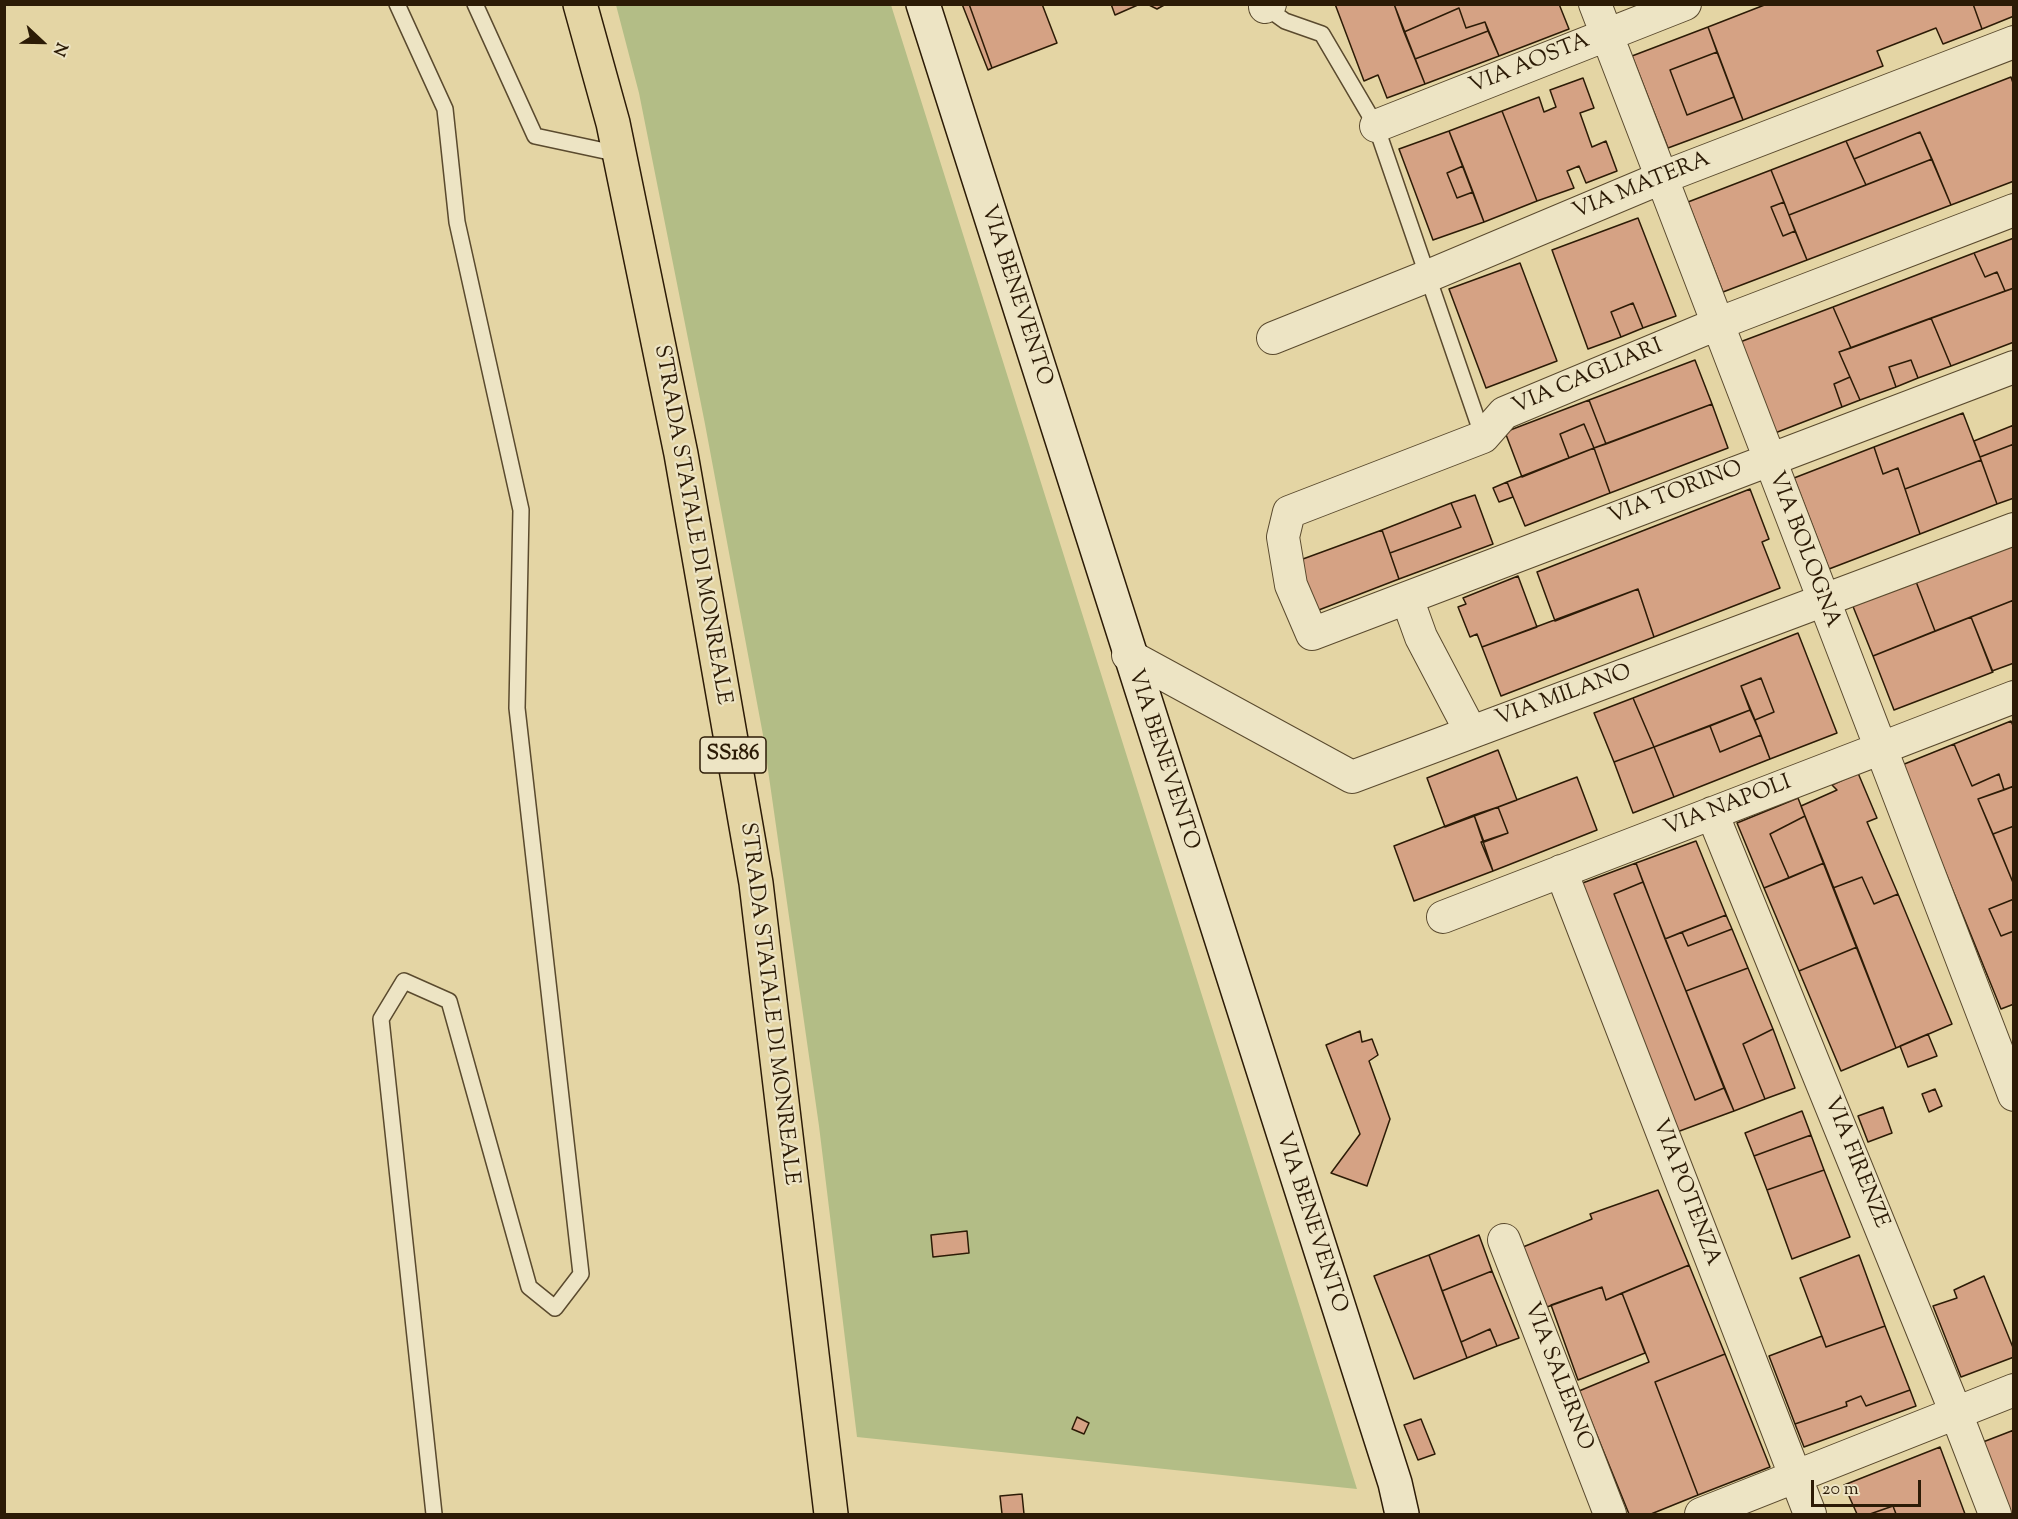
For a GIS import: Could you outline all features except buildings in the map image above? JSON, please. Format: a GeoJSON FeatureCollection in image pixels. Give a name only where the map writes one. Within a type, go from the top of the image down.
{"type":"FeatureCollection","features":[{"type":"Feature","properties":{"kind":"main road","name":"STRADA STATALE DI MONREALE"},"geometry":{"type":"LineString","coordinates":[[580,4],[619,154],[681,454],[756,883],[831,1515]]}},
{"type":"Feature","properties":{"kind":"main road","name":"VIA BENEVENTO"},"geometry":{"type":"LineString","coordinates":[[922,4],[1128,655],[1395,1483],[1402,1515]]}},
{"type":"Feature","properties":{"kind":"street","name":"VIA BOLOGNA"},"geometry":{"type":"LineString","coordinates":[[1595,4],[2013,1095]]}},
{"type":"Feature","properties":{"kind":"street","name":"VIA AOSTA"},"geometry":{"type":"LineString","coordinates":[[1376,126],[1685,4]]}},
{"type":"Feature","properties":{"kind":"street","name":"VIA MATERA"},"geometry":{"type":"LineString","coordinates":[[1273,338],[1428,276],[1661,177],[2013,42]]}},
{"type":"Feature","properties":{"kind":"street","name":"VIA CAGLIARI"},"geometry":{"type":"LineString","coordinates":[[1312,634],[1292,585],[1283,537],[1289,512],[1483,437],[1504,413],[1717,324],[2013,210]]}},
{"type":"Feature","properties":{"kind":"street","name":"VIA TORINO"},"geometry":{"type":"LineString","coordinates":[[1312,634],[1768,458],[2013,367]]}},
{"type":"Feature","properties":{"kind":"street","name":"VIA MILANO"},"geometry":{"type":"LineString","coordinates":[[1128,655],[1352,777],[2013,529]]}},
{"type":"Feature","properties":{"kind":"street"},"geometry":{"type":"LineString","coordinates":[[1407,598],[1421,637],[1471,732]]}},
{"type":"Feature","properties":{"kind":"street","name":"VIA NAPOLI"},"geometry":{"type":"LineString","coordinates":[[1443,917],[2013,697]]}},
{"type":"Feature","properties":{"kind":"street","name":"VIA FIRENZE"},"geometry":{"type":"LineString","coordinates":[[1712,813],[1956,1413],[1995,1515]]}},
{"type":"Feature","properties":{"kind":"street","name":"VIA POTENZA"},"geometry":{"type":"LineString","coordinates":[[1561,871],[1810,1515]]}},
{"type":"Feature","properties":{"kind":"street","name":"VIA SALERNO"},"geometry":{"type":"LineString","coordinates":[[1504,1240],[1610,1515]]}},
{"type":"Feature","properties":{"kind":"street"},"geometry":{"type":"LineString","coordinates":[[1701,1515],[2013,1390]]}},
{"type":"Feature","properties":{"kind":"lane"},"geometry":{"type":"LineString","coordinates":[[397,4],[446,109],[458,222],[521,510],[517,708],[581,1274],[555,1308],[529,1287],[449,1001],[404,981],[381,1019],[434,1515]]}},
{"type":"Feature","properties":{"kind":"lane"},"geometry":{"type":"LineString","coordinates":[[475,4],[535,136],[619,154]]}},
{"type":"Feature","properties":{"kind":"lane"},"geometry":{"type":"LineString","coordinates":[[1266,5],[1285,21],[1322,34],[1376,126],[1483,437]]}},
{"type":"Feature","properties":{"kind":"green space"},"geometry":{"type":"Polygon","coordinates":[[[616,5],[891,5],[1357,1489],[857,1437],[819,1126],[763,735],[705,424],[639,93],[616,5]]]}}]}
